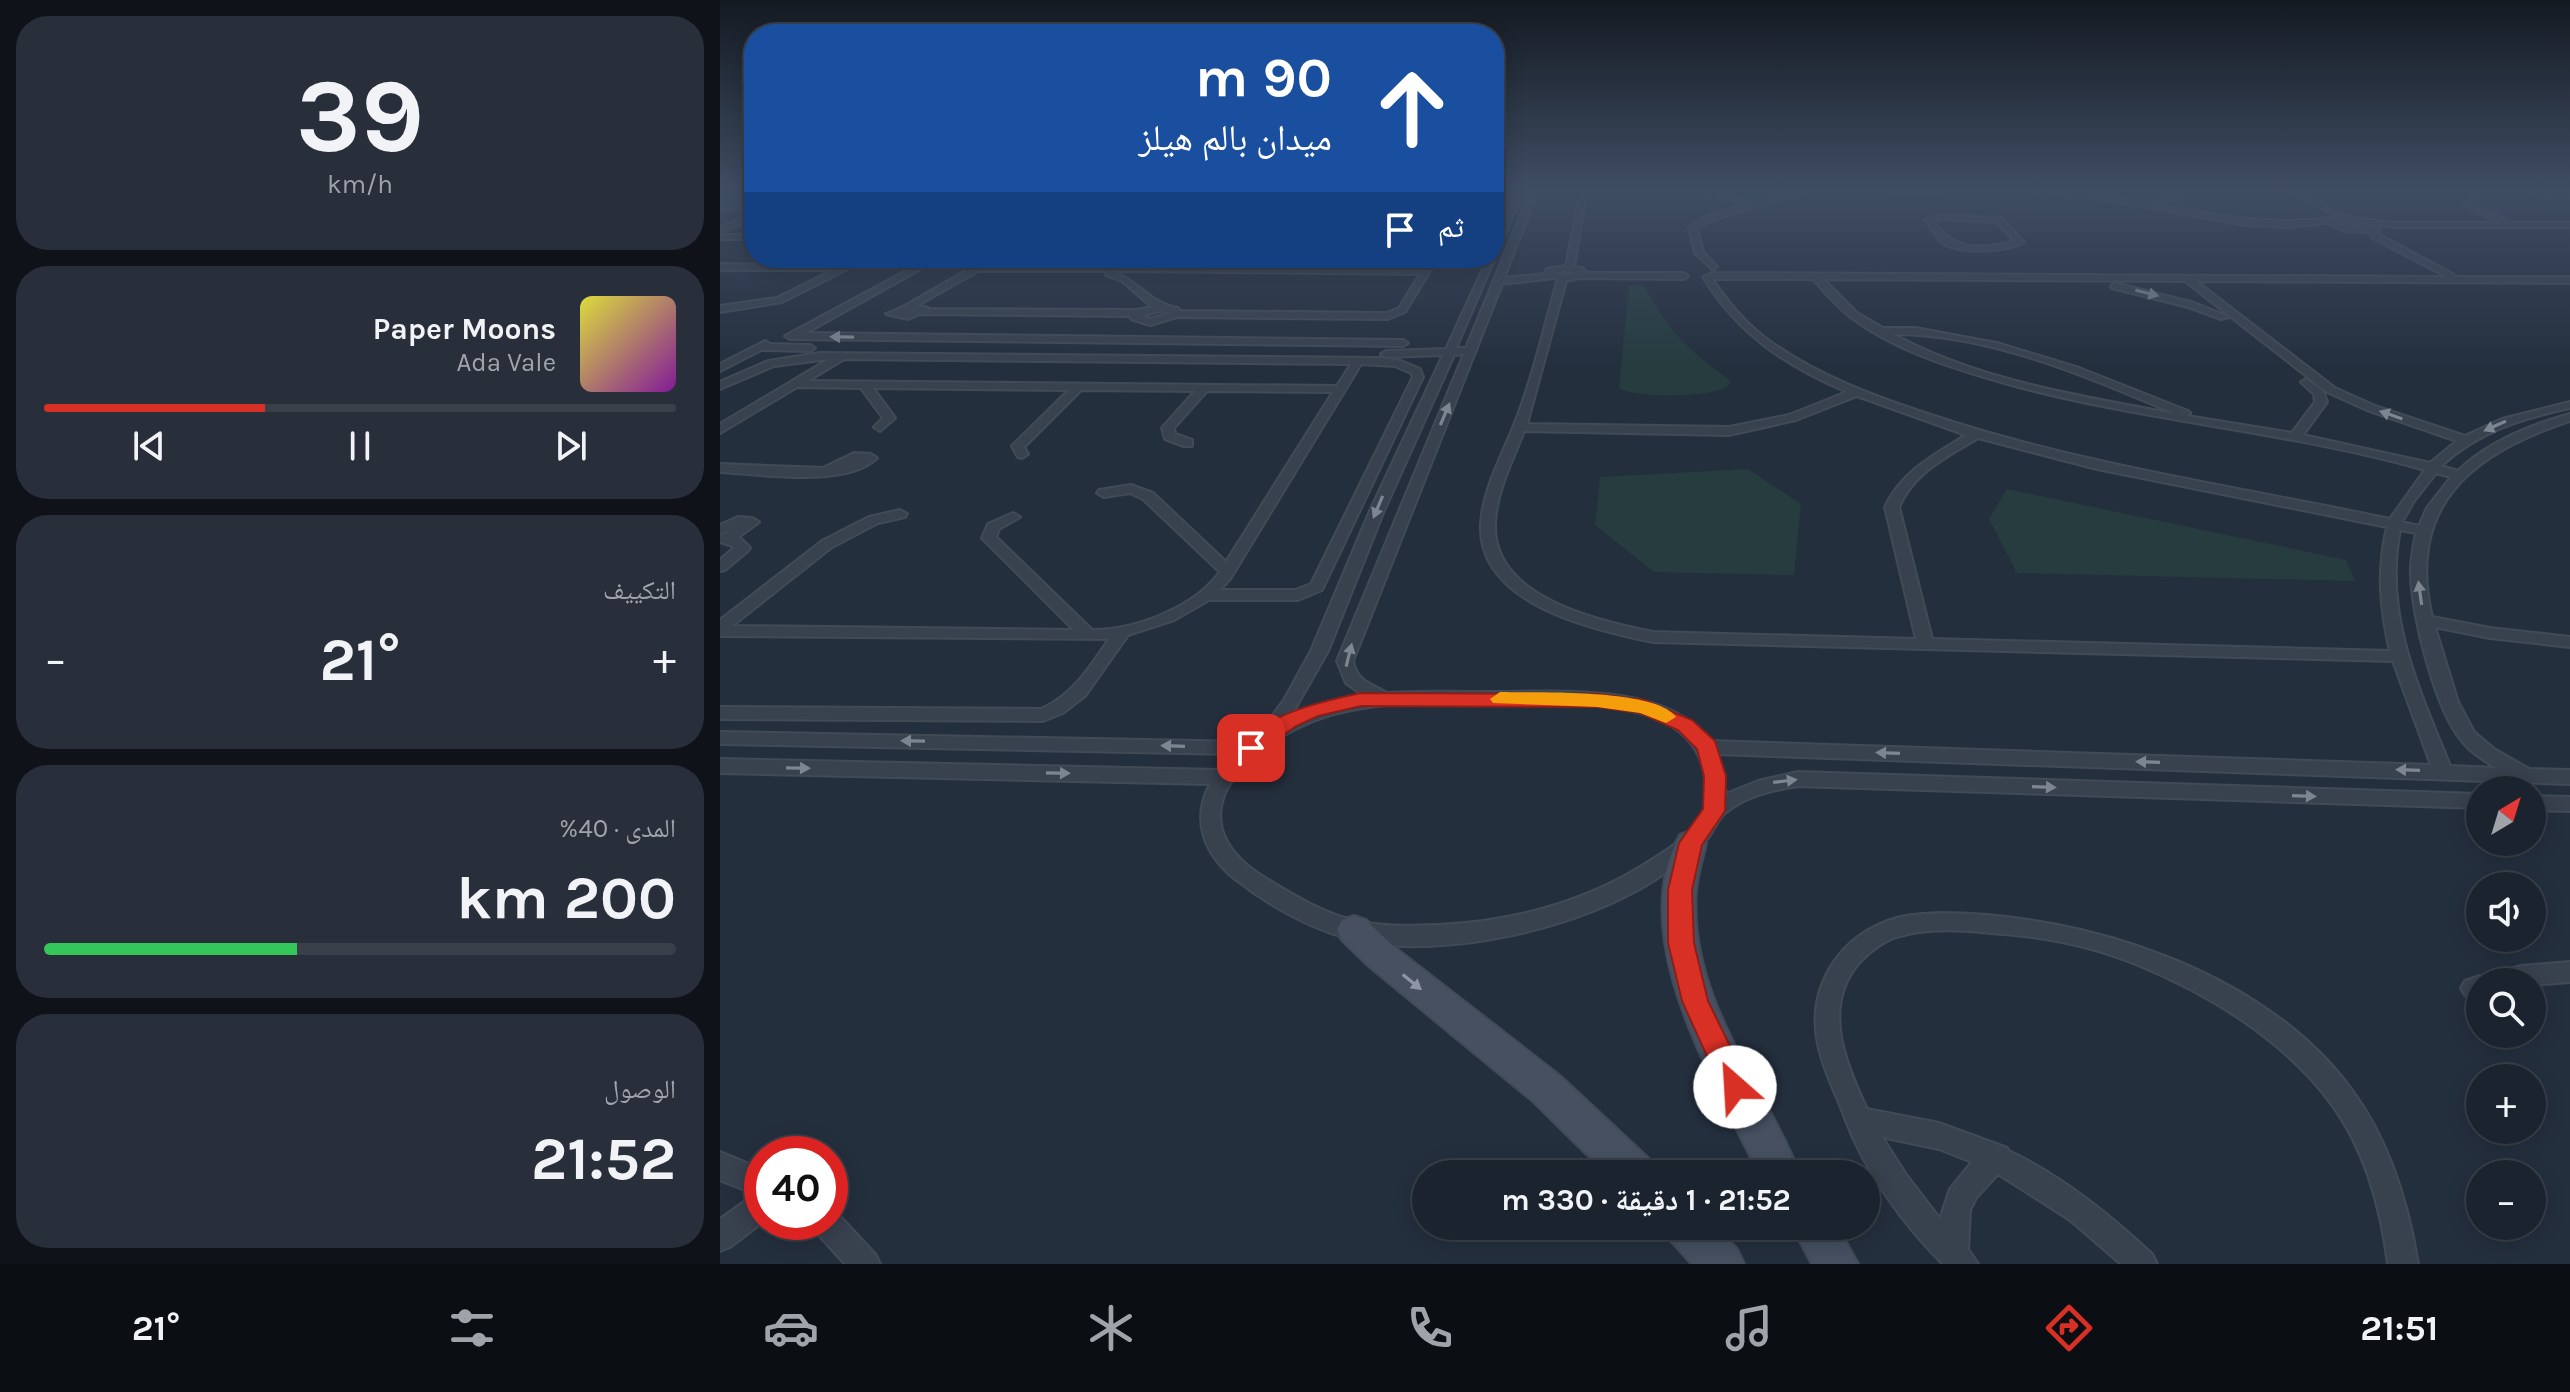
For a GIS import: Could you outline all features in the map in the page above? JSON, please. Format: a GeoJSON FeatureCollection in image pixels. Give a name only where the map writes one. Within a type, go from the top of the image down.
{"type":"FeatureCollection","features":[{"type":"Feature","properties":{"kind":"street"},"geometry":{"type":"LineString","coordinates":[[1398,698],[1364,690],[1346,672],[1345,661],[1513,247]]}},
{"type":"Feature","properties":{"kind":"street"},"geometry":{"type":"LineString","coordinates":[[1572,247],[1488,528],[1491,548],[1501,567],[1519,586],[1543,603],[1575,618],[1653,637],[2401,656]]}},
{"type":"Feature","properties":{"kind":"street"},"geometry":{"type":"LineString","coordinates":[[1688,265],[1690,247]]}},
{"type":"Feature","properties":{"kind":"street"},"geometry":{"type":"LineString","coordinates":[[2398,247],[2459,280]]}},
{"type":"Feature","properties":{"kind":"street"},"geometry":{"type":"LineString","coordinates":[[1506,264],[1566,273]]}},
{"type":"Feature","properties":{"kind":"street"},"geometry":{"type":"LineString","coordinates":[[1501,281],[1566,273],[1688,265],[1712,272],[1815,275],[2570,273]]}},
{"type":"Feature","properties":{"kind":"street"},"geometry":{"type":"LineString","coordinates":[[1688,265],[1712,272],[1730,311],[1760,339],[1856,392],[1974,435],[2085,462],[2425,531]]}},
{"type":"Feature","properties":{"kind":"street"},"geometry":{"type":"LineString","coordinates":[[720,267],[744,267]]}},
{"type":"Feature","properties":{"kind":"street"},"geometry":{"type":"LineString","coordinates":[[720,309],[779,300],[845,268]]}},
{"type":"Feature","properties":{"kind":"street"},"geometry":{"type":"LineString","coordinates":[[720,368],[911,268]]}},
{"type":"Feature","properties":{"kind":"street"},"geometry":{"type":"LineString","coordinates":[[720,376],[913,268]]}},
{"type":"Feature","properties":{"kind":"street"},"geometry":{"type":"LineString","coordinates":[[1158,321],[1137,317],[891,314],[976,268],[1426,271]]}},
{"type":"Feature","properties":{"kind":"street"},"geometry":{"type":"LineString","coordinates":[[1139,337],[1158,321],[1176,314],[1388,316],[1402,310],[1428,268]]}},
{"type":"Feature","properties":{"kind":"street"},"geometry":{"type":"LineString","coordinates":[[1267,734],[1295,698],[1309,672],[1392,475],[1488,268]]}},
{"type":"Feature","properties":{"kind":"street"},"geometry":{"type":"LineString","coordinates":[[1092,269],[1125,279],[1159,308]]}},
{"type":"Feature","properties":{"kind":"street"},"geometry":{"type":"LineString","coordinates":[[1125,279],[1148,269]]}},
{"type":"Feature","properties":{"kind":"street"},"geometry":{"type":"LineString","coordinates":[[2314,273],[2324,279]]}},
{"type":"Feature","properties":{"kind":"street"},"geometry":{"type":"LineString","coordinates":[[1815,275],[1839,306],[1879,331],[1950,362],[2025,385],[2133,410],[2295,437],[2460,476]]}},
{"type":"Feature","properties":{"kind":"street"},"geometry":{"type":"LineString","coordinates":[[1984,276],[2070,279],[2570,280]]}},
{"type":"Feature","properties":{"kind":"street"},"geometry":{"type":"LineString","coordinates":[[2070,279],[2150,294],[2224,317]]}},
{"type":"Feature","properties":{"kind":"street"},"geometry":{"type":"LineString","coordinates":[[2182,279],[2321,396],[2320,405],[2295,437]]}},
{"type":"Feature","properties":{"kind":"street"},"geometry":{"type":"LineString","coordinates":[[2182,279],[2331,390],[2362,405],[2465,440]]}},
{"type":"Feature","properties":{"kind":"street"},"geometry":{"type":"LineString","coordinates":[[908,307],[924,308],[922,312]]}},
{"type":"Feature","properties":{"kind":"street"},"geometry":{"type":"LineString","coordinates":[[1118,337],[1137,317],[1159,308],[1175,310],[1176,314]]}},
{"type":"Feature","properties":{"kind":"street"},"geometry":{"type":"LineString","coordinates":[[1879,331],[1915,331],[2035,358],[2109,382],[2211,423]]}},
{"type":"Feature","properties":{"kind":"street"},"geometry":{"type":"LineString","coordinates":[[778,336],[1139,337],[1425,343],[1451,351]]}},
{"type":"Feature","properties":{"kind":"street"},"geometry":{"type":"LineString","coordinates":[[1020,349],[1034,339]]}},
{"type":"Feature","properties":{"kind":"street"},"geometry":{"type":"LineString","coordinates":[[1206,351],[1215,340]]}},
{"type":"Feature","properties":{"kind":"street"},"geometry":{"type":"LineString","coordinates":[[758,347],[1417,354],[1472,351]]}},
{"type":"Feature","properties":{"kind":"street"},"geometry":{"type":"LineString","coordinates":[[720,429],[843,356]]}},
{"type":"Feature","properties":{"kind":"street"},"geometry":{"type":"LineString","coordinates":[[720,386],[772,363],[805,357],[843,356],[1358,361],[1397,363],[1416,371],[1418,377],[1321,581],[1308,592],[1298,595],[1206,595]]}},
{"type":"Feature","properties":{"kind":"street"},"geometry":{"type":"LineString","coordinates":[[723,633],[1087,634],[1121,633],[1150,623],[1206,595],[1227,571],[1358,361]]}},
{"type":"Feature","properties":{"kind":"street"},"geometry":{"type":"LineString","coordinates":[[797,384],[1341,389]]}},
{"type":"Feature","properties":{"kind":"street"},"geometry":{"type":"LineString","coordinates":[[864,384],[889,418],[880,427]]}},
{"type":"Feature","properties":{"kind":"street"},"geometry":{"type":"LineString","coordinates":[[1022,454],[1018,446],[1079,386]]}},
{"type":"Feature","properties":{"kind":"street"},"geometry":{"type":"LineString","coordinates":[[1188,443],[1169,436],[1168,428],[1205,387]]}},
{"type":"Feature","properties":{"kind":"street"},"geometry":{"type":"LineString","coordinates":[[1519,427],[1729,431],[1792,418],[1856,392]]}},
{"type":"Feature","properties":{"kind":"street"},"geometry":{"type":"LineString","coordinates":[[2443,772],[2413,692],[2391,617],[2387,585],[2388,552],[2394,524],[2431,467],[2465,440],[2498,423],[2570,405]]}},
{"type":"Feature","properties":{"kind":"street"},"geometry":{"type":"LineString","coordinates":[[2527,776],[2474,744],[2466,734],[2449,697],[2425,620],[2418,587],[2418,558],[2433,510],[2460,476],[2497,445],[2570,417]]}},
{"type":"Feature","properties":{"kind":"street"},"geometry":{"type":"LineString","coordinates":[[1925,643],[1892,507],[1899,490],[1909,478],[1974,435]]}},
{"type":"Feature","properties":{"kind":"street"},"geometry":{"type":"LineString","coordinates":[[720,468],[831,471]]}},
{"type":"Feature","properties":{"kind":"street"},"geometry":{"type":"LineString","coordinates":[[1104,493],[1141,491],[1227,571]]}},
{"type":"Feature","properties":{"kind":"street"},"geometry":{"type":"LineString","coordinates":[[723,633],[850,527],[874,518],[900,514]]}},
{"type":"Feature","properties":{"kind":"street"},"geometry":{"type":"LineString","coordinates":[[1013,517],[993,527],[989,538],[1087,634]]}},
{"type":"Feature","properties":{"kind":"street"},"geometry":{"type":"LineString","coordinates":[[720,567],[743,548],[737,541],[723,536]]}},
{"type":"Feature","properties":{"kind":"street"},"geometry":{"type":"LineString","coordinates":[[2425,620],[2490,633],[2570,642]]}},
{"type":"Feature","properties":{"kind":"street"},"geometry":{"type":"LineString","coordinates":[[720,713],[1043,715],[1058,710],[1080,693],[1121,633]]}},
{"type":"Feature","properties":{"kind":"street"},"geometry":{"type":"LineString","coordinates":[[2413,692],[2449,697]]}},
{"type":"Feature","properties":{"kind":"street"},"geometry":{"type":"LineString","coordinates":[[1714,811],[1715,776],[1707,747],[1685,725],[1644,707],[1597,700],[1398,698],[1336,703],[1289,721],[1267,734],[1223,777],[1213,798],[1209,819],[1213,842],[1239,870],[1263,887],[1305,911],[1354,930],[1406,936],[1460,934],[1514,927],[1566,913],[1613,893],[1655,870],[1691,843],[1714,811],[1737,794],[1766,783],[1798,779],[2466,801]]}},
{"type":"Feature","properties":{"kind":"street"},"geometry":{"type":"LineString","coordinates":[[720,738],[1251,748]]}},
{"type":"Feature","properties":{"kind":"street"},"geometry":{"type":"LineString","coordinates":[[1707,747],[2527,776]]}},
{"type":"Feature","properties":{"kind":"street"},"geometry":{"type":"LineString","coordinates":[[720,766],[1223,777]]}},
{"type":"Feature","properties":{"kind":"street"},"geometry":{"type":"LineString","coordinates":[[2546,776],[2570,777]]}},
{"type":"Feature","properties":{"kind":"street"},"geometry":{"type":"LineString","coordinates":[[2546,803],[2570,804]]}},
{"type":"Feature","properties":{"kind":"street"},"geometry":{"type":"LineString","coordinates":[[1691,843],[1680,890],[1681,943],[1695,1001],[1773,1160]]}},
{"type":"Feature","properties":{"kind":"street"},"geometry":{"type":"LineString","coordinates":[[1959,1260],[1898,1187],[1858,1120],[1828,1041],[1827,1000],[1841,964],[1869,939],[1906,925],[1974,921],[2108,945],[2172,969],[2236,1004],[2299,1050],[2341,1095],[2371,1145],[2400,1240],[2403,1264]]}},
{"type":"Feature","properties":{"kind":"street"},"geometry":{"type":"LineString","coordinates":[[1354,930],[1382,957],[1547,1089],[1621,1160]]}},
{"type":"Feature","properties":{"kind":"street"},"geometry":{"type":"LineString","coordinates":[[2546,974],[2570,972]]}},
{"type":"Feature","properties":{"kind":"street"},"geometry":{"type":"LineString","coordinates":[[1858,1120],[1914,1127],[1998,1157],[2063,1196],[2105,1228],[2142,1264]]}},
{"type":"Feature","properties":{"kind":"street"},"geometry":{"type":"LineString","coordinates":[[1959,1260],[1952,1224],[1959,1197],[1974,1176],[1998,1157]]}},
{"type":"Feature","properties":{"kind":"street"},"geometry":{"type":"LineString","coordinates":[[721,1168],[744,1176]]}},
{"type":"Feature","properties":{"kind":"street"},"geometry":{"type":"LineString","coordinates":[[720,1237],[744,1219]]}},
{"type":"Feature","properties":{"kind":"street"},"geometry":{"type":"LineString","coordinates":[[843,1240],[865,1264]]}},
{"type":"Feature","properties":{"kind":"street"},"geometry":{"type":"LineString","coordinates":[[1699,1240],[1722,1264]]}},
{"type":"Feature","properties":{"kind":"street"},"geometry":{"type":"LineString","coordinates":[[1821,1240],[1836,1264]]}},
{"type":"Feature","properties":{"kind":"green space"},"geometry":{"type":"Polygon","coordinates":[[[1644,285],[1681,339],[1731,381],[1727,387],[1705,393],[1673,395],[1641,394],[1619,388],[1629,286],[1644,285]]]}},
{"type":"Feature","properties":{"kind":"green space"},"geometry":{"type":"Polygon","coordinates":[[[1748,469],[1801,504],[1794,575],[1654,572],[1595,525],[1600,477],[1748,469]]]}},
{"type":"Feature","properties":{"kind":"green space"},"geometry":{"type":"Polygon","coordinates":[[[2007,489],[2346,560],[2355,581],[2017,573],[1989,519],[2007,489]]]}},
{"type":"Feature","properties":{"kind":"slow traffic"},"geometry":{"type":"LineString","coordinates":[[1500,699],[1597,700],[1644,707],[1666,717]]}},
{"type":"Feature","properties":{"kind":"route"},"geometry":{"type":"LineString","coordinates":[[1251,748],[1289,721],[1336,703],[1361,699],[1597,700],[1644,707],[1685,725],[1707,747],[1715,776],[1714,811],[1691,843],[1680,890],[1681,943],[1695,1001],[1735,1087]]}}]}
